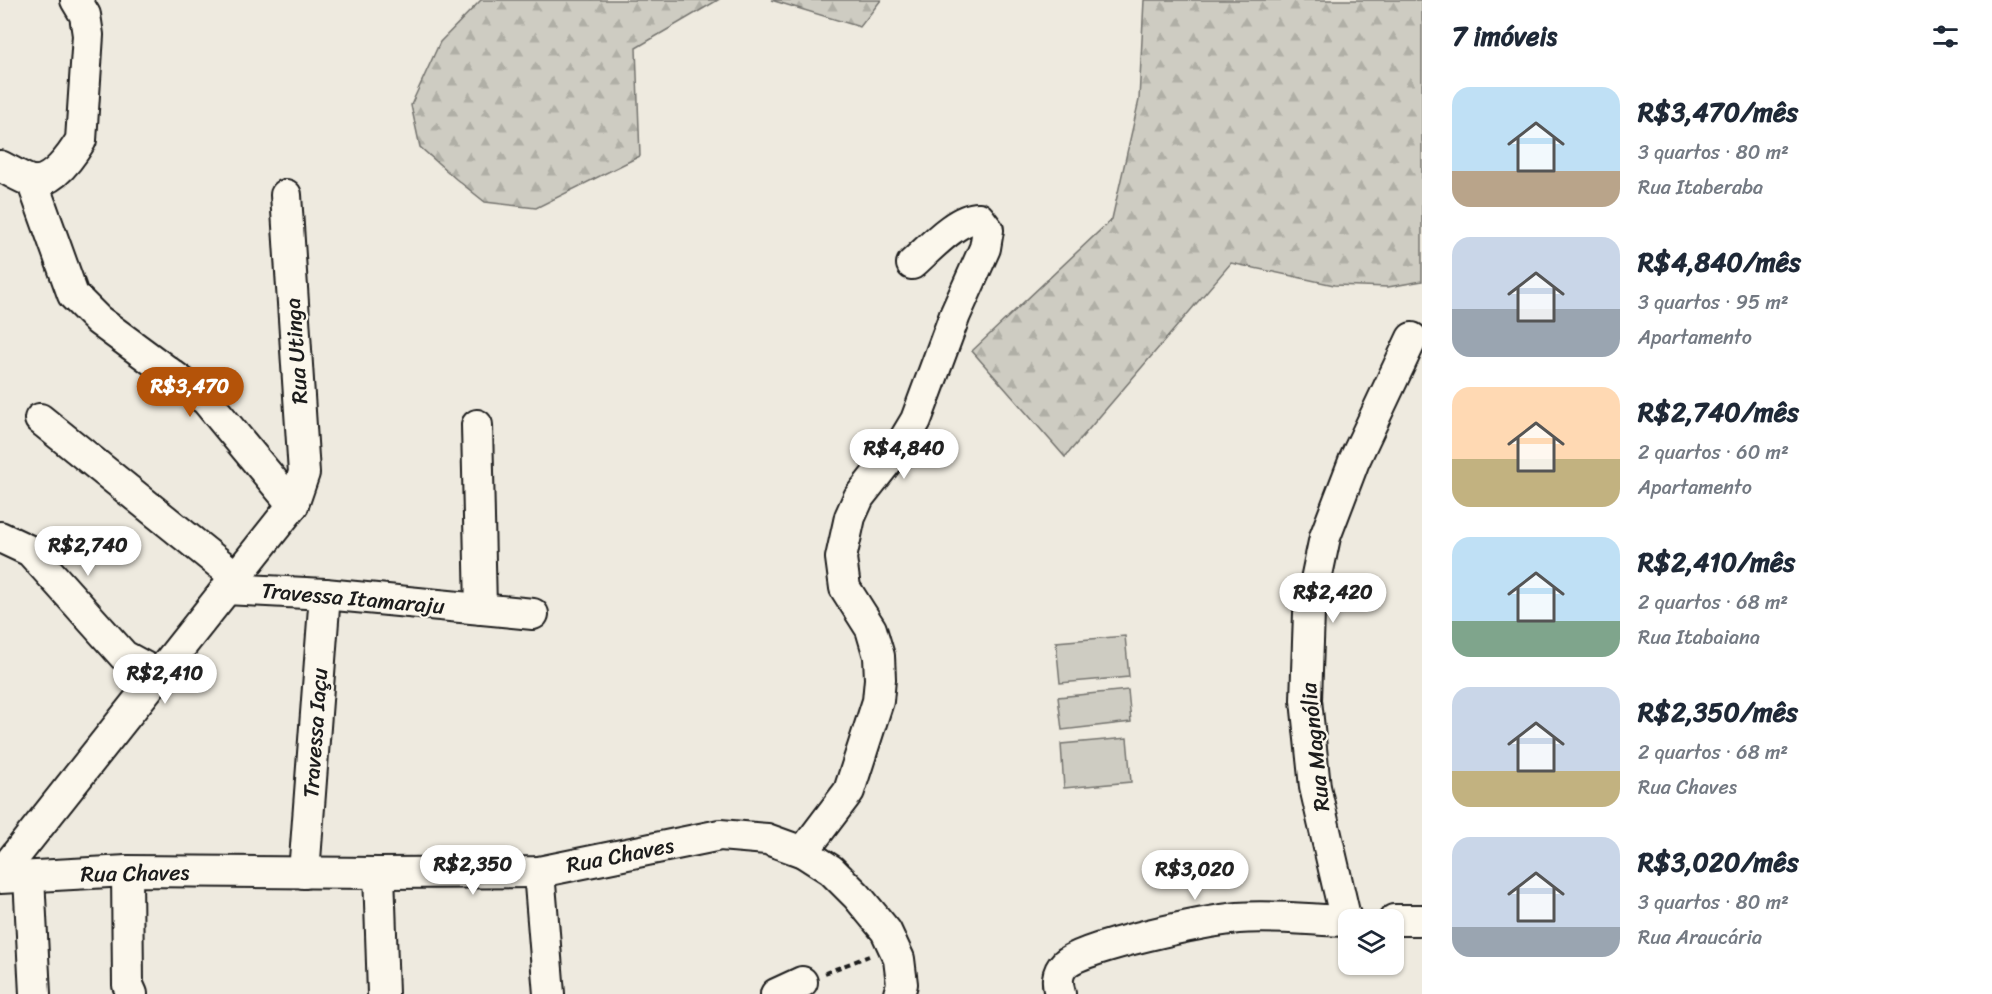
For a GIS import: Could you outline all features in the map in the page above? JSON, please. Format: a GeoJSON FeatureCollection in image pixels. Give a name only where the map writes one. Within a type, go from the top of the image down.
{"type":"FeatureCollection","features":[{"type":"Feature","properties":{"kind":"street"},"geometry":{"type":"LineString","coordinates":[[0,166],[32,181],[50,177],[73,154],[81,140],[88,35],[85,15],[76,0]]}},
{"type":"Feature","properties":{"kind":"street"},"geometry":{"type":"LineString","coordinates":[[32,181],[73,295],[98,320],[206,400],[293,505]]}},
{"type":"Feature","properties":{"kind":"street","name":"Rua Utinga"},"geometry":{"type":"LineString","coordinates":[[10,877],[159,675],[293,505],[304,473],[286,195]]}},
{"type":"Feature","properties":{"kind":"street"},"geometry":{"type":"LineString","coordinates":[[803,852],[849,791],[878,701],[879,656],[871,629],[845,588],[841,558],[849,517],[859,497],[904,440],[916,420],[955,315],[985,248],[987,230],[984,223],[979,218],[972,218],[956,226],[912,264]]}},
{"type":"Feature","properties":{"kind":"street","name":"Rua Magnólia"},"geometry":{"type":"LineString","coordinates":[[1344,909],[1315,787],[1306,700],[1310,613],[1325,537],[1354,460],[1412,338]]}},
{"type":"Feature","properties":{"kind":"street"},"geometry":{"type":"LineString","coordinates":[[40,419],[231,583]]}},
{"type":"Feature","properties":{"kind":"street"},"geometry":{"type":"LineString","coordinates":[[477,425],[481,609]]}},
{"type":"Feature","properties":{"kind":"street"},"geometry":{"type":"LineString","coordinates":[[0,537],[30,551],[124,656],[159,675]]}},
{"type":"Feature","properties":{"kind":"street","name":"Travessa Itamaraju"},"geometry":{"type":"LineString","coordinates":[[231,583],[533,614]]}},
{"type":"Feature","properties":{"kind":"street","name":"Travessa Iaçu"},"geometry":{"type":"LineString","coordinates":[[304,873],[325,594]]}},
{"type":"Feature","properties":{"kind":"street","name":"Rua Chaves"},"geometry":{"type":"LineString","coordinates":[[10,877],[127,871],[539,872],[720,835],[766,839],[803,852],[831,870],[857,896],[886,931],[899,959],[902,984],[899,994]]}},
{"type":"Feature","properties":{"kind":"street"},"geometry":{"type":"LineString","coordinates":[[127,871],[128,985],[132,994]]}},
{"type":"Feature","properties":{"kind":"street"},"geometry":{"type":"LineString","coordinates":[[539,872],[549,994]]}},
{"type":"Feature","properties":{"kind":"street"},"geometry":{"type":"LineString","coordinates":[[379,873],[383,994]]}},
{"type":"Feature","properties":{"kind":"street"},"geometry":{"type":"LineString","coordinates":[[10,877],[35,994]]}},
{"type":"Feature","properties":{"kind":"street"},"geometry":{"type":"LineString","coordinates":[[1060,994],[1057,984],[1058,973],[1075,956],[1171,930],[1239,918],[1338,921]]}},
{"type":"Feature","properties":{"kind":"street"},"geometry":{"type":"LineString","coordinates":[[1404,920],[1422,920]]}},
{"type":"Feature","properties":{"kind":"street"},"geometry":{"type":"LineString","coordinates":[[776,994],[802,982]]}},
{"type":"Feature","properties":{"kind":"path"},"geometry":{"type":"LineString","coordinates":[[802,982],[893,946]]}},
{"type":"Feature","properties":{"kind":"green space"},"geometry":{"type":"Polygon","coordinates":[[[481,0],[718,0],[636,48],[640,156],[536,208],[485,202],[420,147],[411,105],[440,42],[481,0]]]}},
{"type":"Feature","properties":{"kind":"green space"},"geometry":{"type":"Polygon","coordinates":[[[771,0],[881,0],[860,27],[771,0]]]}},
{"type":"Feature","properties":{"kind":"green space"},"geometry":{"type":"Polygon","coordinates":[[[1144,0],[1422,0],[1422,281],[1388,287],[1334,285],[1231,263],[1065,457],[972,351],[1112,219],[1139,100],[1144,0]]]}},
{"type":"Feature","properties":{"kind":"green space"},"geometry":{"type":"Polygon","coordinates":[[[1125,636],[1129,677],[1060,683],[1056,642],[1125,636]]]}},
{"type":"Feature","properties":{"kind":"green space"},"geometry":{"type":"Polygon","coordinates":[[[1128,690],[1131,722],[1062,730],[1058,697],[1128,690]]]}},
{"type":"Feature","properties":{"kind":"green space"},"geometry":{"type":"Polygon","coordinates":[[[1127,738],[1131,782],[1064,788],[1061,744],[1127,738]]]}}]}
